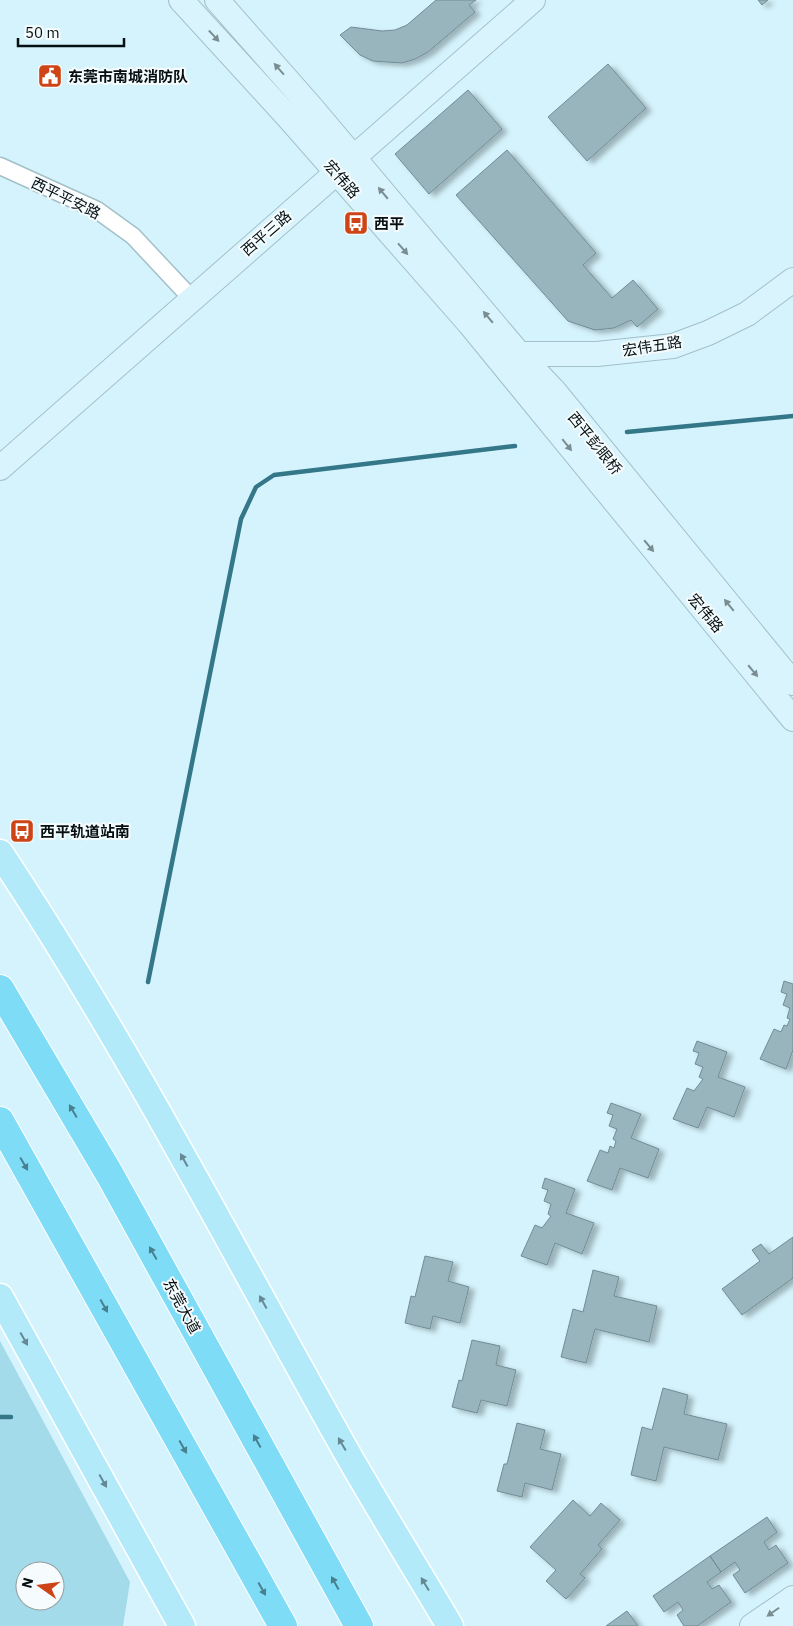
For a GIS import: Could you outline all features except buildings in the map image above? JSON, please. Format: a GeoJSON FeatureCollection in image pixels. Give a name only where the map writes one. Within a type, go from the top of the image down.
{"type":"FeatureCollection","features":[{"type":"Feature","properties":{"kind":"highway","name":"东莞大道"},"geometry":{"type":"LineString","coordinates":[[0,989],[114,1183],[359,1626]]}},
{"type":"Feature","properties":{"kind":"highway"},"geometry":{"type":"LineString","coordinates":[[0,1122],[282,1626]]}},
{"type":"Feature","properties":{"kind":"main road"},"geometry":{"type":"LineString","coordinates":[[0,853],[28,895],[140,1082],[344,1447],[450,1626]]}},
{"type":"Feature","properties":{"kind":"main road"},"geometry":{"type":"LineString","coordinates":[[0,1297],[182,1626]]}},
{"type":"Feature","properties":{"kind":"street","name":"宏伟路"},"geometry":{"type":"LineString","coordinates":[[181,0],[344,165]]}},
{"type":"Feature","properties":{"kind":"street","name":"宏伟路"},"geometry":{"type":"LineString","coordinates":[[217,0],[344,165],[546,400]]}},
{"type":"Feature","properties":{"kind":"street","name":"西平三路"},"geometry":{"type":"LineString","coordinates":[[0,468],[533,0]]}},
{"type":"Feature","properties":{"kind":"street","name":"西平平安路"},"geometry":{"type":"LineString","coordinates":[[0,166],[97,210],[134,236],[192,299]]}},
{"type":"Feature","properties":{"kind":"street","name":"宏伟五路"},"geometry":{"type":"LineString","coordinates":[[511,360],[673,346],[708,333],[747,314],[793,280]]}},
{"type":"Feature","properties":{"kind":"street","name":"宏伟五路"},"geometry":{"type":"LineString","coordinates":[[511,360],[598,366],[674,357],[710,346],[753,325],[793,296]]}},
{"type":"Feature","properties":{"kind":"street","name":"西平彭眼桥"},"geometry":{"type":"LineString","coordinates":[[546,400],[636,494]]}},
{"type":"Feature","properties":{"kind":"street","name":"西平彭眼桥"},"geometry":{"type":"LineString","coordinates":[[546,400],[618,508]]}},
{"type":"Feature","properties":{"kind":"street","name":"宏伟路"},"geometry":{"type":"LineString","coordinates":[[636,494],[793,684]]}},
{"type":"Feature","properties":{"kind":"street","name":"宏伟路"},"geometry":{"type":"LineString","coordinates":[[618,508],[793,719]]}},
{"type":"Feature","properties":{"kind":"street"},"geometry":{"type":"LineString","coordinates":[[752,1626],[793,1598]]}},
{"type":"Feature","properties":{"kind":"street"},"geometry":{"type":"LineString","coordinates":[[783,1626],[793,1619]]}},
{"type":"Feature","properties":{"kind":"shaded area"},"geometry":{"type":"Polygon","coordinates":[[[0,1341],[130,1582],[123,1626],[0,1626],[0,1341]]]}},
{"type":"Feature","properties":{"kind":"waterway"},"geometry":{"type":"LineString","coordinates":[[627,432],[793,416]]}},
{"type":"Feature","properties":{"kind":"waterway"},"geometry":{"type":"LineString","coordinates":[[148,982],[241,519],[256,487],[274,475],[515,446]]}},
{"type":"Feature","properties":{"kind":"waterway"},"geometry":{"type":"LineString","coordinates":[[0,1417],[11,1417]]}},
{"type":"Feature","properties":{"kind":"place","name":"东莞市南城消防队"},"geometry":{"type":"Point","coordinates":[50,76]}},
{"type":"Feature","properties":{"kind":"place","name":"西平"},"geometry":{"type":"Point","coordinates":[356,223]}},
{"type":"Feature","properties":{"kind":"place","name":"西平轨道站南"},"geometry":{"type":"Point","coordinates":[22,831]}}]}
